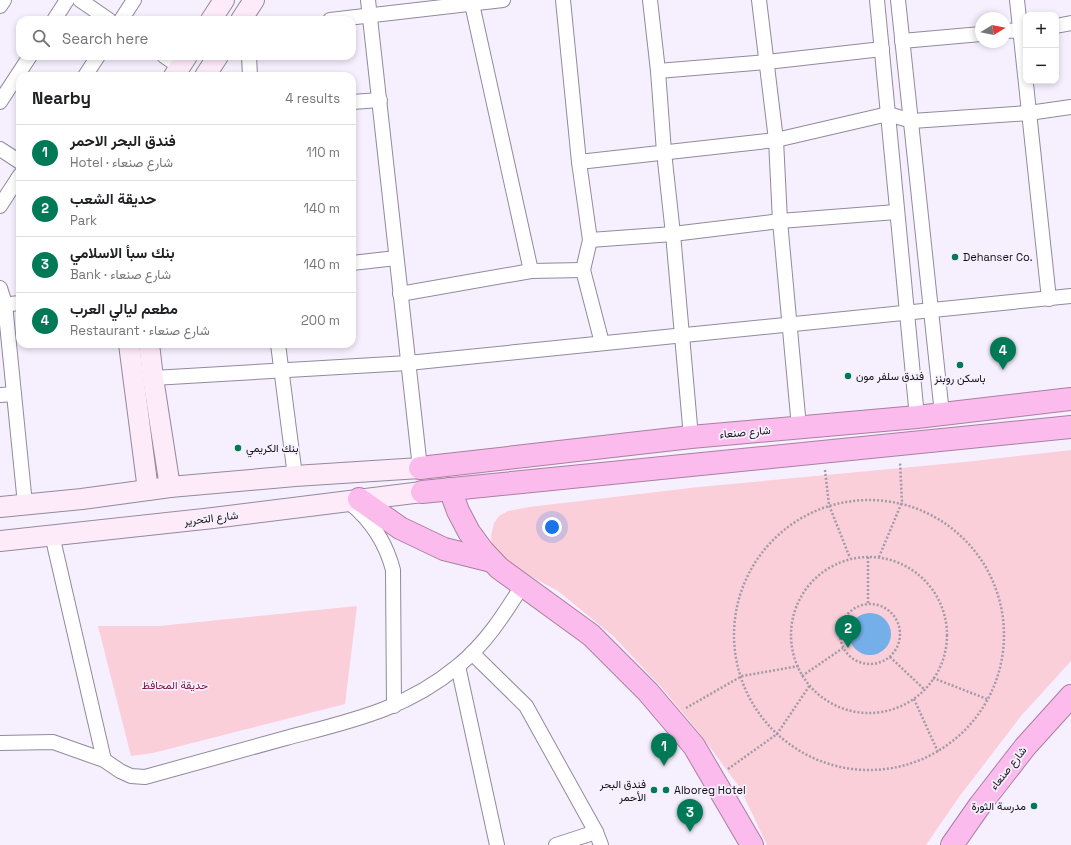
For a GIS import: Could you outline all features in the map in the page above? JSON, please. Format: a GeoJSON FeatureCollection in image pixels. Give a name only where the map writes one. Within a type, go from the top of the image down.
{"type":"FeatureCollection","features":[{"type":"Feature","properties":{"kind":"highway","name":"شارع صنعاء"},"geometry":{"type":"LineString","coordinates":[[420,468],[691,437],[916,417],[1071,399]]}},
{"type":"Feature","properties":{"kind":"highway"},"geometry":{"type":"LineString","coordinates":[[422,492],[1071,427]]}},
{"type":"Feature","properties":{"kind":"highway"},"geometry":{"type":"LineString","coordinates":[[450,489],[468,532],[482,551],[499,568],[522,586],[591,635],[648,692],[694,746],[752,845]]}},
{"type":"Feature","properties":{"kind":"highway"},"geometry":{"type":"LineString","coordinates":[[353,500],[400,528],[444,549],[492,561]]}},
{"type":"Feature","properties":{"kind":"highway","name":"شارع صنعاء"},"geometry":{"type":"LineString","coordinates":[[952,845],[980,805],[1025,747],[1071,696]]}},
{"type":"Feature","properties":{"kind":"main road"},"geometry":{"type":"LineString","coordinates":[[214,16],[224,0]]}},
{"type":"Feature","properties":{"kind":"main road"},"geometry":{"type":"LineString","coordinates":[[244,16],[254,0]]}},
{"type":"Feature","properties":{"kind":"main road"},"geometry":{"type":"LineString","coordinates":[[207,72],[215,60]]}},
{"type":"Feature","properties":{"kind":"main road"},"geometry":{"type":"LineString","coordinates":[[130,348],[148,490]]}},
{"type":"Feature","properties":{"kind":"main road"},"geometry":{"type":"LineString","coordinates":[[149,348],[170,487]]}},
{"type":"Feature","properties":{"kind":"main road"},"geometry":{"type":"LineString","coordinates":[[0,507],[82,499],[170,487],[295,476],[420,468]]}},
{"type":"Feature","properties":{"kind":"main road","name":"شارع التحرير"},"geometry":{"type":"LineString","coordinates":[[0,541],[213,518],[422,492]]}},
{"type":"Feature","properties":{"kind":"main road"},"geometry":{"type":"LineString","coordinates":[[82,499],[76,508],[75,516],[77,523],[86,532]]}},
{"type":"Feature","properties":{"kind":"main road"},"geometry":{"type":"LineString","coordinates":[[31,504],[42,509],[46,523],[45,530],[47,536]]}},
{"type":"Feature","properties":{"kind":"street"},"geometry":{"type":"LineString","coordinates":[[0,6],[4,0]]}},
{"type":"Feature","properties":{"kind":"street"},"geometry":{"type":"LineString","coordinates":[[57,16],[67,0]]}},
{"type":"Feature","properties":{"kind":"street"},"geometry":{"type":"LineString","coordinates":[[80,0],[103,16]]}},
{"type":"Feature","properties":{"kind":"street"},"geometry":{"type":"LineString","coordinates":[[124,16],[134,0]]}},
{"type":"Feature","properties":{"kind":"street"},"geometry":{"type":"LineString","coordinates":[[368,0],[420,468]]}},
{"type":"Feature","properties":{"kind":"street"},"geometry":{"type":"LineString","coordinates":[[356,17],[471,2],[503,0]]}},
{"type":"Feature","properties":{"kind":"street"},"geometry":{"type":"LineString","coordinates":[[563,0],[579,162],[590,240],[583,270],[602,343]]}},
{"type":"Feature","properties":{"kind":"street"},"geometry":{"type":"LineString","coordinates":[[650,0],[658,71],[664,152],[673,234],[691,437]]}},
{"type":"Feature","properties":{"kind":"street"},"geometry":{"type":"LineString","coordinates":[[759,0],[776,140],[780,221],[799,427]]}},
{"type":"Feature","properties":{"kind":"street"},"geometry":{"type":"LineString","coordinates":[[877,0],[916,417]]}},
{"type":"Feature","properties":{"kind":"street"},"geometry":{"type":"LineString","coordinates":[[898,0],[942,414]]}},
{"type":"Feature","properties":{"kind":"street"},"geometry":{"type":"LineString","coordinates":[[1011,31],[1023,30],[1017,0]]}},
{"type":"Feature","properties":{"kind":"street"},"geometry":{"type":"LineString","coordinates":[[471,2],[531,271]]}},
{"type":"Feature","properties":{"kind":"street"},"geometry":{"type":"LineString","coordinates":[[1059,25],[1071,23]]}},
{"type":"Feature","properties":{"kind":"street"},"geometry":{"type":"LineString","coordinates":[[902,41],[975,35]]}},
{"type":"Feature","properties":{"kind":"street"},"geometry":{"type":"LineString","coordinates":[[1024,48],[1029,113],[1050,298]]}},
{"type":"Feature","properties":{"kind":"street"},"geometry":{"type":"LineString","coordinates":[[658,71],[767,62],[882,49]]}},
{"type":"Feature","properties":{"kind":"street"},"geometry":{"type":"LineString","coordinates":[[20,72],[27,60]]}},
{"type":"Feature","properties":{"kind":"street"},"geometry":{"type":"LineString","coordinates":[[87,72],[95,60]]}},
{"type":"Feature","properties":{"kind":"street"},"geometry":{"type":"LineString","coordinates":[[171,60],[181,66]]}},
{"type":"Feature","properties":{"kind":"street"},"geometry":{"type":"LineString","coordinates":[[249,60],[250,72]]}},
{"type":"Feature","properties":{"kind":"street"},"geometry":{"type":"LineString","coordinates":[[0,102],[16,77]]}},
{"type":"Feature","properties":{"kind":"street"},"geometry":{"type":"LineString","coordinates":[[356,102],[380,100]]}},
{"type":"Feature","properties":{"kind":"street"},"geometry":{"type":"LineString","coordinates":[[579,162],[776,140],[888,114],[912,121],[1029,113],[1071,107]]}},
{"type":"Feature","properties":{"kind":"street"},"geometry":{"type":"LineString","coordinates":[[0,150],[16,160]]}},
{"type":"Feature","properties":{"kind":"street"},"geometry":{"type":"LineString","coordinates":[[0,206],[16,181]]}},
{"type":"Feature","properties":{"kind":"street"},"geometry":{"type":"LineString","coordinates":[[590,240],[673,234],[780,221],[896,212]]}},
{"type":"Feature","properties":{"kind":"street"},"geometry":{"type":"LineString","coordinates":[[356,263],[396,258]]}},
{"type":"Feature","properties":{"kind":"street"},"geometry":{"type":"LineString","coordinates":[[400,294],[531,271],[583,270]]}},
{"type":"Feature","properties":{"kind":"street"},"geometry":{"type":"LineString","coordinates":[[0,288],[14,394],[31,504]]}},
{"type":"Feature","properties":{"kind":"street"},"geometry":{"type":"LineString","coordinates":[[153,378],[408,363],[1071,296]]}},
{"type":"Feature","properties":{"kind":"street"},"geometry":{"type":"LineString","coordinates":[[2,305],[16,303]]}},
{"type":"Feature","properties":{"kind":"street"},"geometry":{"type":"LineString","coordinates":[[278,348],[295,476]]}},
{"type":"Feature","properties":{"kind":"street"},"geometry":{"type":"LineString","coordinates":[[0,395],[14,394]]}},
{"type":"Feature","properties":{"kind":"street"},"geometry":{"type":"LineString","coordinates":[[353,500],[359,510],[378,533],[389,555],[393,570],[394,706]]}},
{"type":"Feature","properties":{"kind":"street"},"geometry":{"type":"LineString","coordinates":[[47,536],[104,760]]}},
{"type":"Feature","properties":{"kind":"street"},"geometry":{"type":"LineString","coordinates":[[0,743],[53,742],[104,760],[120,771],[131,776],[145,777],[358,719],[394,706],[428,688],[458,666],[472,653],[500,621],[522,586]]}},
{"type":"Feature","properties":{"kind":"street"},"geometry":{"type":"LineString","coordinates":[[472,653],[526,706],[596,832],[601,845]]}},
{"type":"Feature","properties":{"kind":"street"},"geometry":{"type":"LineString","coordinates":[[458,666],[497,845]]}},
{"type":"Feature","properties":{"kind":"street"},"geometry":{"type":"LineString","coordinates":[[556,845],[596,832]]}},
{"type":"Feature","properties":{"kind":"path"},"geometry":{"type":"LineString","coordinates":[[879,557],[902,502],[899,444]]}},
{"type":"Feature","properties":{"kind":"path"},"geometry":{"type":"LineString","coordinates":[[823,452],[829,505],[850,558]]}},
{"type":"Feature","properties":{"kind":"path"},"geometry":{"type":"LineString","coordinates":[[843,500],[897,500],[950,524],[987,565],[1006,626],[996,686],[968,730],[933,756],[883,771],[829,766],[785,743],[749,700],[733,649],[739,593],[762,550],[797,518],[829,505],[843,500]]}},
{"type":"Feature","properties":{"kind":"path"},"geometry":{"type":"LineString","coordinates":[[854,557],[868,557],[885,557],[916,571],[937,594],[948,630],[942,664],[925,690],[906,705],[877,714],[845,710],[821,698],[802,676],[790,643],[794,610],[807,586],[827,567],[854,557]]}},
{"type":"Feature","properties":{"kind":"path"},"geometry":{"type":"LineString","coordinates":[[868,557],[868,604]]}},
{"type":"Feature","properties":{"kind":"path"},"geometry":{"type":"LineString","coordinates":[[863,604],[875,604],[888,610],[895,618],[900,633],[897,647],[890,657],[872,664],[859,663],[852,659],[843,648],[840,638],[841,624],[845,616],[852,609],[863,604]]}},
{"type":"Feature","properties":{"kind":"path"},"geometry":{"type":"LineString","coordinates":[[802,676],[843,648]]}},
{"type":"Feature","properties":{"kind":"path"},"geometry":{"type":"LineString","coordinates":[[890,657],[925,690]]}},
{"type":"Feature","properties":{"kind":"path"},"geometry":{"type":"LineString","coordinates":[[670,718],[742,676],[799,666]]}},
{"type":"Feature","properties":{"kind":"path"},"geometry":{"type":"LineString","coordinates":[[933,678],[987,699]]}},
{"type":"Feature","properties":{"kind":"path"},"geometry":{"type":"LineString","coordinates":[[714,780],[777,734],[810,685]]}},
{"type":"Feature","properties":{"kind":"path"},"geometry":{"type":"LineString","coordinates":[[914,699],[938,752]]}},
{"type":"Feature","properties":{"kind":"green space"},"geometry":{"type":"Polygon","coordinates":[[[1071,450],[1071,661],[1021,716],[959,797],[926,845],[767,845],[740,788],[700,734],[663,689],[613,636],[558,591],[506,563],[492,549],[491,536],[494,523],[499,516],[508,511],[529,507],[699,487],[965,462],[1071,450]]]}},
{"type":"Feature","properties":{"kind":"green space","name":"حديقة المحافظ"},"geometry":{"type":"Polygon","coordinates":[[[357,606],[345,704],[153,753],[131,756],[98,626],[159,626],[357,606]]]}},
{"type":"Feature","properties":{"kind":"water"},"geometry":{"type":"Polygon","coordinates":[[[866,613],[874,613],[882,616],[888,622],[891,634],[888,646],[882,652],[874,655],[866,655],[858,652],[852,646],[849,638],[849,630],[852,622],[858,616],[866,613]]]}},
{"type":"Feature","properties":{"kind":"place","name":"Dehanser Co."},"geometry":{"type":"Point","coordinates":[955,257]}},
{"type":"Feature","properties":{"kind":"place","name":"باسكن روبنز"},"geometry":{"type":"Point","coordinates":[960,365]}},
{"type":"Feature","properties":{"kind":"place","name":"مطعم ليالي العرب"},"geometry":{"type":"Point","coordinates":[1003,370]}},
{"type":"Feature","properties":{"kind":"place","name":"فندق سلفر مون"},"geometry":{"type":"Point","coordinates":[848,376]}},
{"type":"Feature","properties":{"kind":"place","name":"بنك الكريمي"},"geometry":{"type":"Point","coordinates":[238,448]}},
{"type":"Feature","properties":{"kind":"place","name":"حديقة الشعب"},"geometry":{"type":"Point","coordinates":[848,648]}},
{"type":"Feature","properties":{"kind":"place","name":"فندق البحر الاحمر"},"geometry":{"type":"Point","coordinates":[664,766]}},
{"type":"Feature","properties":{"kind":"place","name":"فندق البحر الأحمر"},"geometry":{"type":"Point","coordinates":[654,790]}},
{"type":"Feature","properties":{"kind":"place","name":"Alboreg Hotel"},"geometry":{"type":"Point","coordinates":[666,790]}},
{"type":"Feature","properties":{"kind":"place","name":"مدرسة الثورة"},"geometry":{"type":"Point","coordinates":[1034,806]}},
{"type":"Feature","properties":{"kind":"place","name":"بنك سبأ الاسلامي"},"geometry":{"type":"Point","coordinates":[690,832]}}]}
